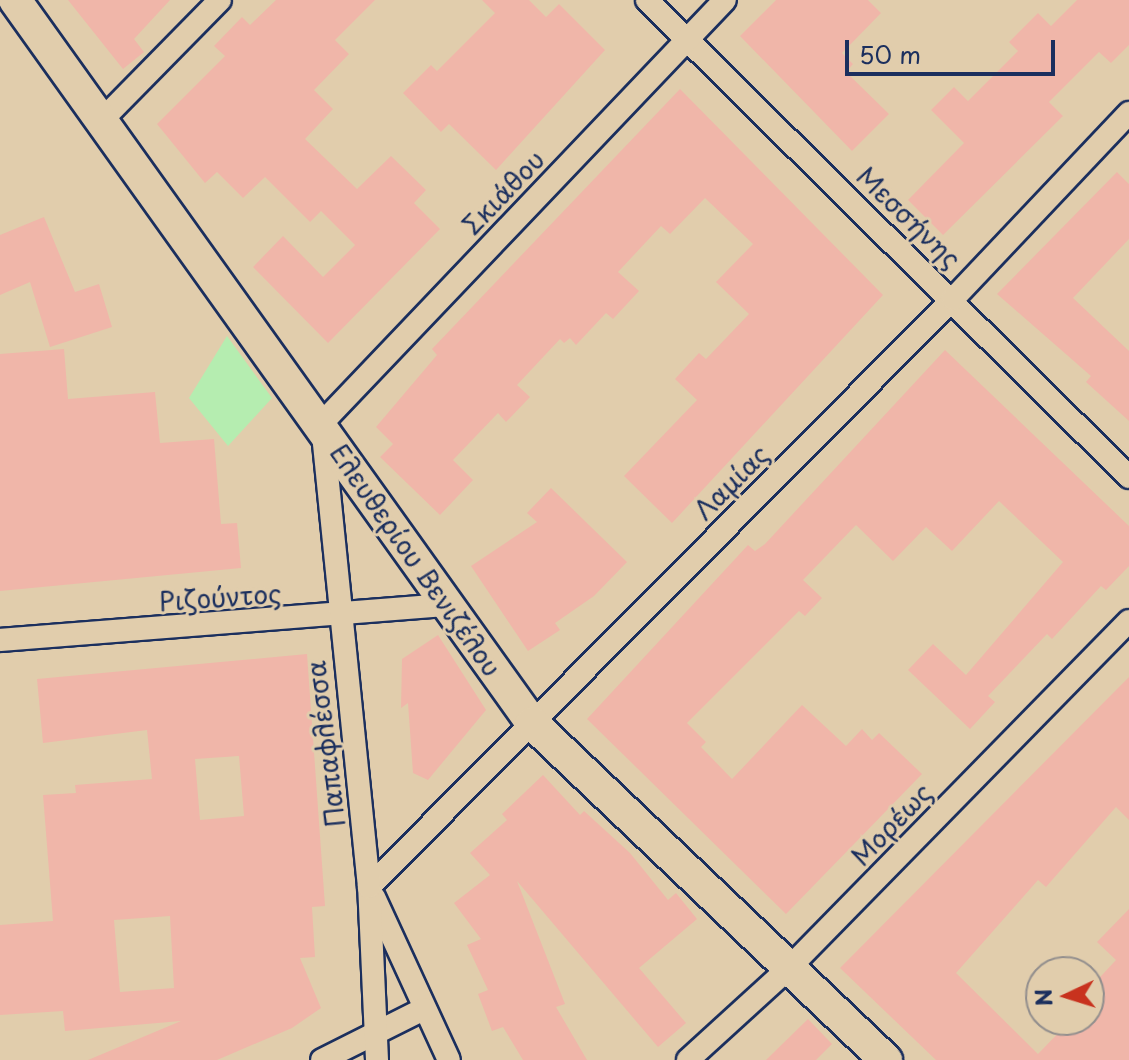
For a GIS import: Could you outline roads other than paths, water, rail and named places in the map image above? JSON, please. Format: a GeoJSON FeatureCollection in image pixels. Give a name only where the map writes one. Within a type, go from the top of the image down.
{"type":"FeatureCollection","features":[{"type":"Feature","properties":{"kind":"street","name":"Ελευθερίου Βενιζέλου"},"geometry":{"type":"LineString","coordinates":[[15,0],[322,423],[444,605],[532,723],[886,1060]]}},
{"type":"Feature","properties":{"kind":"street"},"geometry":{"type":"LineString","coordinates":[[102,120],[220,0]]}},
{"type":"Feature","properties":{"kind":"street","name":"Μεσσήνης"},"geometry":{"type":"LineString","coordinates":[[647,0],[953,299],[1129,477]]}},
{"type":"Feature","properties":{"kind":"street","name":"Σκιάθου"},"geometry":{"type":"LineString","coordinates":[[322,423],[725,0]]}},
{"type":"Feature","properties":{"kind":"street","name":"Λαμίας"},"geometry":{"type":"LineString","coordinates":[[369,887],[953,299],[1129,113]]}},
{"type":"Feature","properties":{"kind":"street","name":"Παπαφλέσσα"},"geometry":{"type":"LineString","coordinates":[[322,423],[338,617],[369,887],[377,1060]]}},
{"type":"Feature","properties":{"kind":"street","name":"Ριζούντος"},"geometry":{"type":"LineString","coordinates":[[0,640],[338,617],[444,605]]}},
{"type":"Feature","properties":{"kind":"street","name":"Μορέως"},"geometry":{"type":"LineString","coordinates":[[688,1060],[790,967],[1129,621]]}},
{"type":"Feature","properties":{"kind":"street"},"geometry":{"type":"LineString","coordinates":[[369,887],[449,1060]]}},
{"type":"Feature","properties":{"kind":"street"},"geometry":{"type":"LineString","coordinates":[[322,1060],[376,1036],[424,1009]]}}]}
